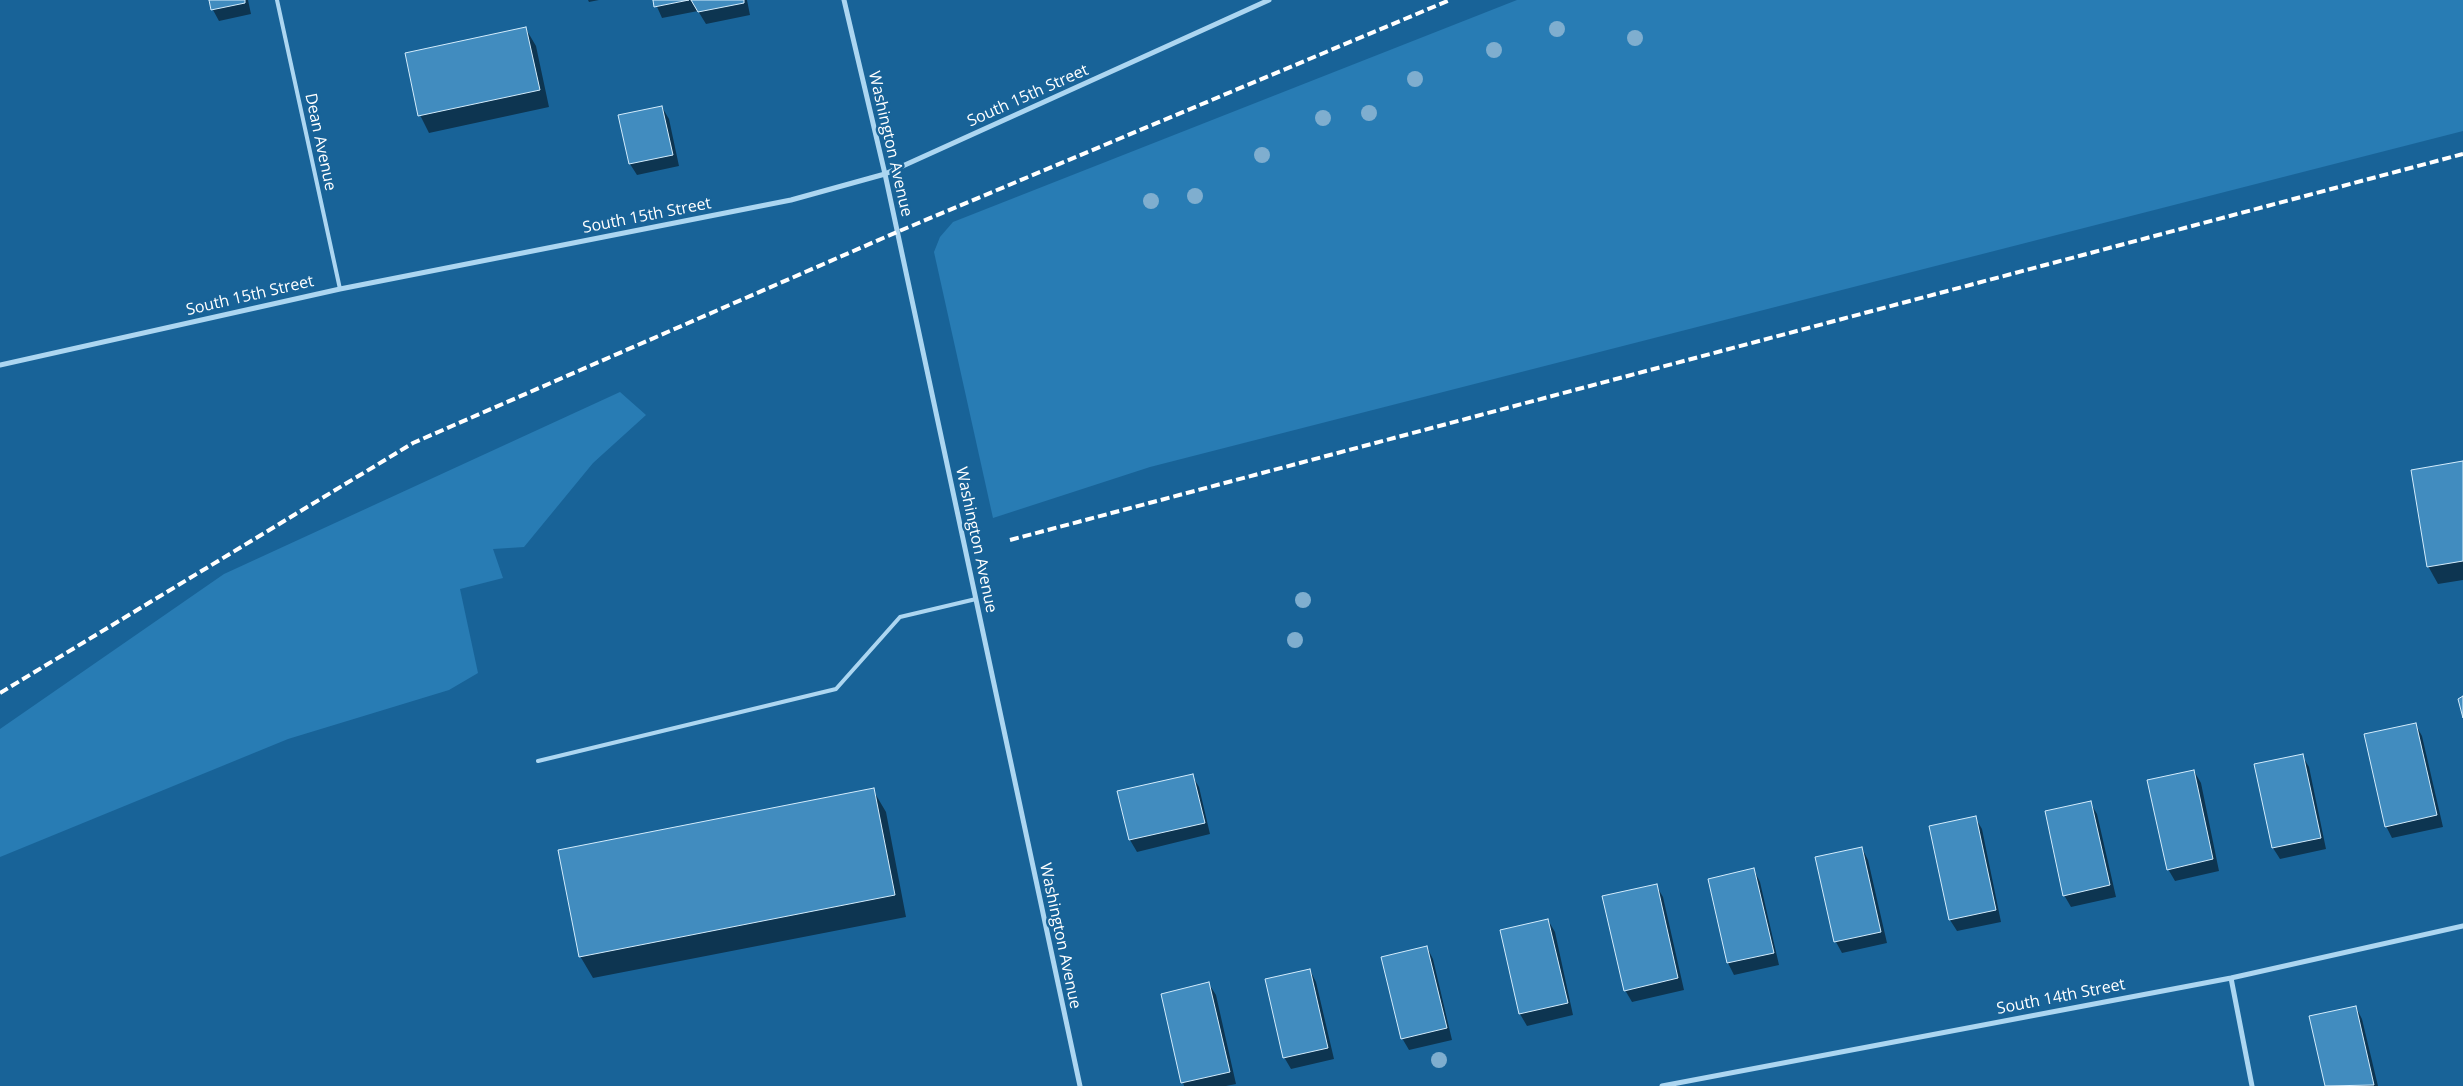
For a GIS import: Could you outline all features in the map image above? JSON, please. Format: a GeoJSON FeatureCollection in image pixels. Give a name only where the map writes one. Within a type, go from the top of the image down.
{"type":"FeatureCollection","features":[{"type":"Feature","properties":{"kind":"street","name":"Washington Avenue"},"geometry":{"type":"LineString","coordinates":[[844,0],[885,174],[1080,1086]]}},
{"type":"Feature","properties":{"kind":"street","name":"South 15th Street"},"geometry":{"type":"LineString","coordinates":[[0,365],[340,289],[791,200],[885,174],[1269,0]]}},
{"type":"Feature","properties":{"kind":"street","name":"South 14th Street"},"geometry":{"type":"LineString","coordinates":[[1662,1086],[2231,978],[2463,926]]}},
{"type":"Feature","properties":{"kind":"street"},"geometry":{"type":"LineString","coordinates":[[2231,978],[2252,1086]]}},
{"type":"Feature","properties":{"kind":"lane","name":"Dean Avenue"},"geometry":{"type":"LineString","coordinates":[[277,0],[340,289]]}},
{"type":"Feature","properties":{"kind":"lane"},"geometry":{"type":"LineString","coordinates":[[538,761],[836,689],[900,617],[976,599]]}},
{"type":"Feature","properties":{"kind":"shaded area"},"geometry":{"type":"Polygon","coordinates":[[[1517,0],[2463,0],[2463,131],[1150,467],[993,518],[934,252],[940,237],[953,222],[1517,0]]]}},
{"type":"Feature","properties":{"kind":"shaded area"},"geometry":{"type":"Polygon","coordinates":[[[620,392],[646,415],[593,463],[524,547],[493,549],[503,578],[460,589],[478,673],[449,690],[288,739],[0,857],[0,729],[224,574],[620,392]]]}},
{"type":"Feature","properties":{"kind":"building"},"geometry":{"type":"Polygon","coordinates":[[[209,0],[245,0],[245,3],[211,10],[209,0]]]}},
{"type":"Feature","properties":{"kind":"building"},"geometry":{"type":"Polygon","coordinates":[[[653,0],[689,0],[654,7],[653,0]]]}},
{"type":"Feature","properties":{"kind":"building"},"geometry":{"type":"Polygon","coordinates":[[[691,0],[744,0],[744,3],[698,12],[691,0]]]}},
{"type":"Feature","properties":{"kind":"building"},"geometry":{"type":"Polygon","coordinates":[[[526,27],[540,90],[418,116],[405,53],[526,27]]]}},
{"type":"Feature","properties":{"kind":"building"},"geometry":{"type":"Polygon","coordinates":[[[662,106],[673,155],[629,164],[618,115],[662,106]]]}},
{"type":"Feature","properties":{"kind":"building"},"geometry":{"type":"Polygon","coordinates":[[[2463,461],[2463,561],[2427,567],[2411,470],[2463,461]]]}},
{"type":"Feature","properties":{"kind":"building"},"geometry":{"type":"Polygon","coordinates":[[[2463,696],[2463,718],[2458,699],[2463,696]]]}},
{"type":"Feature","properties":{"kind":"building"},"geometry":{"type":"Polygon","coordinates":[[[2416,723],[2437,815],[2385,827],[2364,734],[2416,723]]]}},
{"type":"Feature","properties":{"kind":"building"},"geometry":{"type":"Polygon","coordinates":[[[2303,754],[2321,838],[2272,848],[2254,764],[2303,754]]]}},
{"type":"Feature","properties":{"kind":"building"},"geometry":{"type":"Polygon","coordinates":[[[2194,770],[2213,859],[2167,870],[2147,780],[2194,770]]]}},
{"type":"Feature","properties":{"kind":"building"},"geometry":{"type":"Polygon","coordinates":[[[1193,774],[1205,823],[1129,840],[1117,791],[1193,774]]]}},
{"type":"Feature","properties":{"kind":"building"},"geometry":{"type":"Polygon","coordinates":[[[874,788],[895,895],[579,957],[558,850],[874,788]]]}},
{"type":"Feature","properties":{"kind":"building"},"geometry":{"type":"Polygon","coordinates":[[[2091,801],[2110,885],[2063,896],[2045,811],[2091,801]]]}},
{"type":"Feature","properties":{"kind":"building"},"geometry":{"type":"Polygon","coordinates":[[[1976,816],[1996,910],[1949,920],[1929,826],[1976,816]]]}},
{"type":"Feature","properties":{"kind":"building"},"geometry":{"type":"Polygon","coordinates":[[[1862,847],[1881,932],[1834,942],[1815,857],[1862,847]]]}},
{"type":"Feature","properties":{"kind":"building"},"geometry":{"type":"Polygon","coordinates":[[[1754,868],[1774,953],[1727,963],[1708,879],[1754,868]]]}},
{"type":"Feature","properties":{"kind":"building"},"geometry":{"type":"Polygon","coordinates":[[[1657,884],[1678,978],[1624,991],[1602,896],[1657,884]]]}},
{"type":"Feature","properties":{"kind":"building"},"geometry":{"type":"Polygon","coordinates":[[[1548,919],[1568,1003],[1519,1014],[1500,930],[1548,919]]]}},
{"type":"Feature","properties":{"kind":"building"},"geometry":{"type":"Polygon","coordinates":[[[1427,946],[1447,1028],[1401,1039],[1381,957],[1427,946]]]}},
{"type":"Feature","properties":{"kind":"building"},"geometry":{"type":"Polygon","coordinates":[[[1310,969],[1328,1048],[1283,1058],[1265,979],[1310,969]]]}},
{"type":"Feature","properties":{"kind":"building"},"geometry":{"type":"Polygon","coordinates":[[[1209,982],[1230,1072],[1181,1083],[1161,994],[1209,982]]]}},
{"type":"Feature","properties":{"kind":"building"},"geometry":{"type":"Polygon","coordinates":[[[2356,1006],[2374,1085],[2325,1086],[2309,1016],[2356,1006]]]}},
{"type":"Feature","properties":{"kind":"railway"},"geometry":{"type":"LineString","coordinates":[[0,693],[413,443],[897,232],[1450,0]]}},
{"type":"Feature","properties":{"kind":"railway"},"geometry":{"type":"LineString","coordinates":[[1010,540],[2463,154]]}}]}
